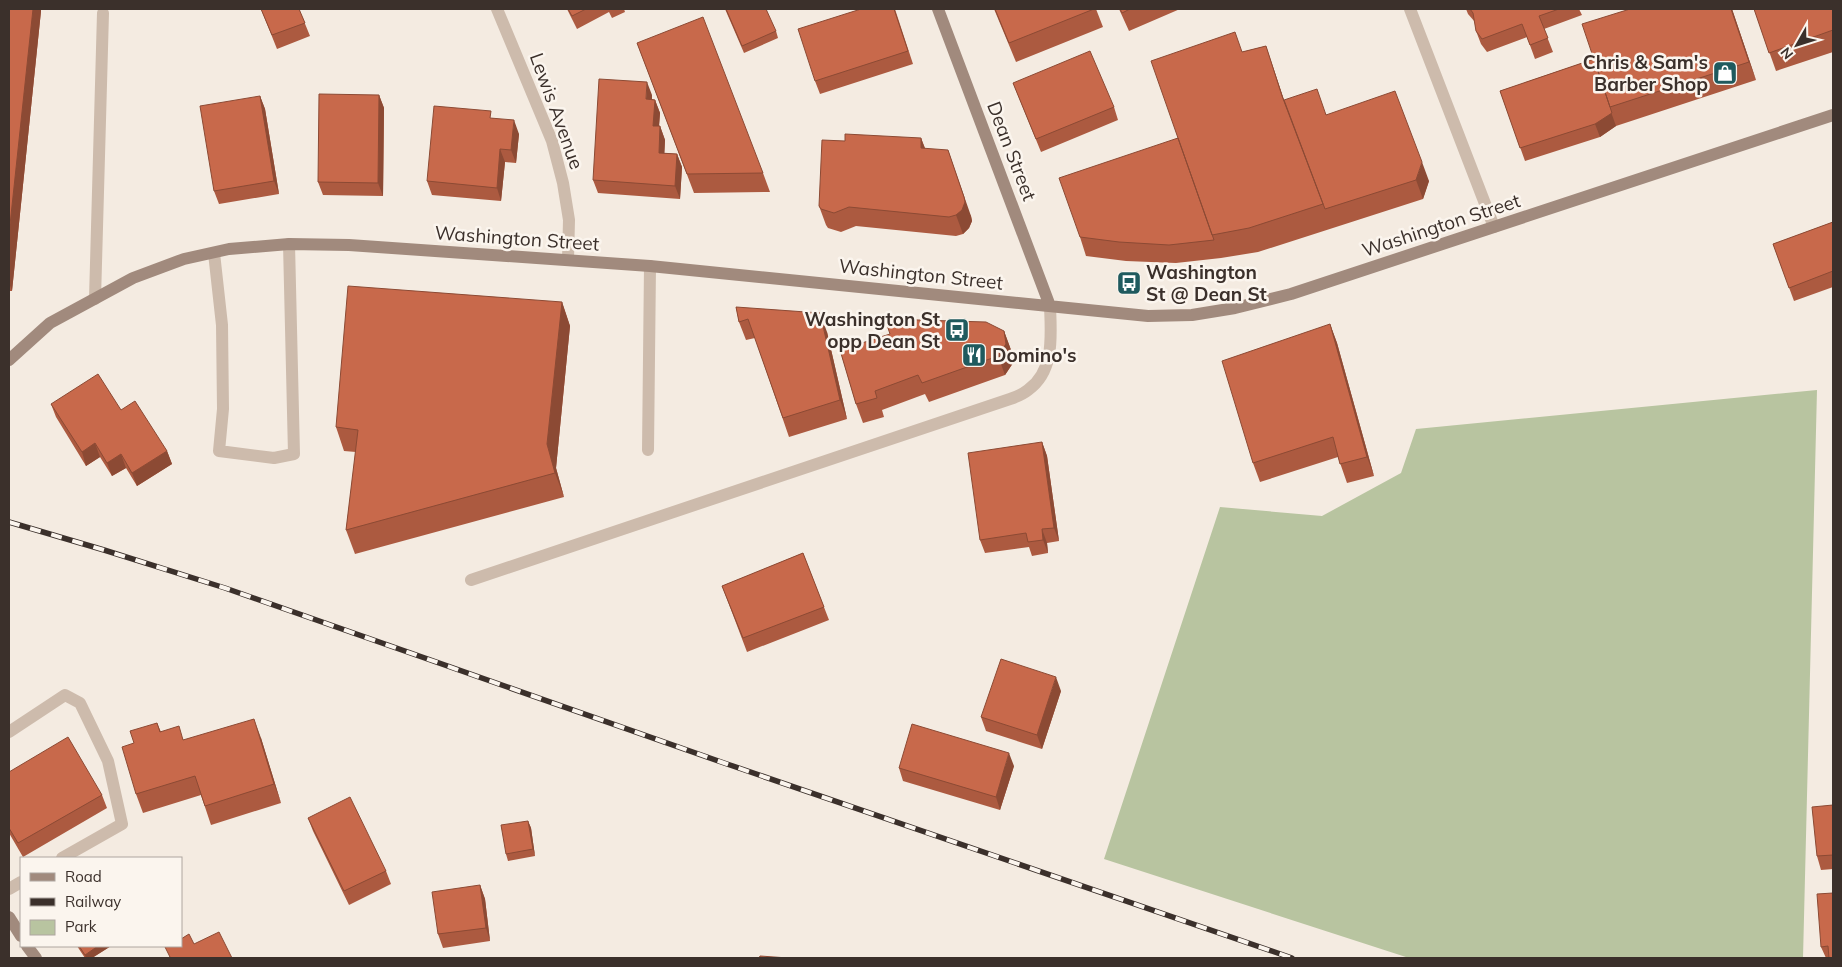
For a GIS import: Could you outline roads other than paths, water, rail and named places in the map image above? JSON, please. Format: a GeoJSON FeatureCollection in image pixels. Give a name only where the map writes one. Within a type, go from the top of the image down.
{"type":"FeatureCollection","features":[{"type":"Feature","properties":{"kind":"main road","name":"Dean Street"},"geometry":{"type":"LineString","coordinates":[[938,9],[1050,306]]}},
{"type":"Feature","properties":{"kind":"main road","name":"Washington Street"},"geometry":{"type":"LineString","coordinates":[[9,360],[50,323],[133,278],[184,259],[229,249],[289,244],[349,245],[650,266],[1148,316],[1192,315],[1235,308],[1291,294],[1833,115]]}},
{"type":"Feature","properties":{"kind":"main road"},"geometry":{"type":"LineString","coordinates":[[9,917],[20,934]]}},
{"type":"Feature","properties":{"kind":"main road"},"geometry":{"type":"LineString","coordinates":[[29,947],[36,958]]}},
{"type":"Feature","properties":{"kind":"street","name":"Lewis Avenue"},"geometry":{"type":"LineString","coordinates":[[497,9],[552,141],[563,183],[569,220],[568,260]]}},
{"type":"Feature","properties":{"kind":"street"},"geometry":{"type":"LineString","coordinates":[[1410,9],[1494,227]]}},
{"type":"Feature","properties":{"kind":"street"},"geometry":{"type":"LineString","coordinates":[[95,299],[103,13]]}},
{"type":"Feature","properties":{"kind":"street"},"geometry":{"type":"LineString","coordinates":[[214,253],[222,325],[223,409],[218,451],[274,458],[294,454],[289,244]]}},
{"type":"Feature","properties":{"kind":"street"},"geometry":{"type":"LineString","coordinates":[[648,450],[650,266]]}},
{"type":"Feature","properties":{"kind":"street"},"geometry":{"type":"LineString","coordinates":[[471,580],[1010,399],[1029,390],[1044,373],[1050,354],[1050,306]]}},
{"type":"Feature","properties":{"kind":"street"},"geometry":{"type":"LineString","coordinates":[[9,732],[65,695],[80,704],[108,761],[122,824],[64,857]]}},
{"type":"Feature","properties":{"kind":"street"},"geometry":{"type":"LineString","coordinates":[[9,889],[20,883]]}},
{"type":"Feature","properties":{"kind":"railway"},"geometry":{"type":"LineString","coordinates":[[9,522],[225,588],[727,764],[1292,958]]}},
{"type":"Feature","properties":{"kind":"place","name":"Chris & Sam's Barber Shop"},"geometry":{"type":"Point","coordinates":[1725,73]}},
{"type":"Feature","properties":{"kind":"place","name":"Washington St @ Dean St"},"geometry":{"type":"Point","coordinates":[1129,283]}},
{"type":"Feature","properties":{"kind":"place","name":"Washington St opp Dean St"},"geometry":{"type":"Point","coordinates":[957,330]}},
{"type":"Feature","properties":{"kind":"place","name":"Domino's"},"geometry":{"type":"Point","coordinates":[974,355]}}]}
